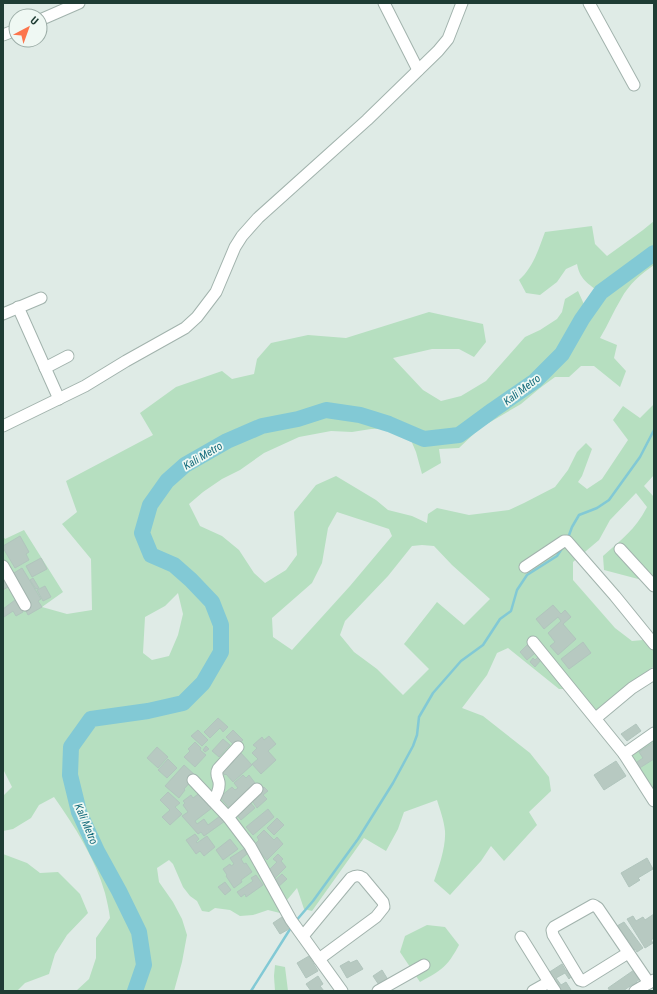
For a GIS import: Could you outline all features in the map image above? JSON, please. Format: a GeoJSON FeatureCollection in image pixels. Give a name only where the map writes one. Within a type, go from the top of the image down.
{"type":"FeatureCollection","features":[{"type":"Feature","properties":{"kind":"street"},"geometry":{"type":"LineString","coordinates":[[48,17],[79,3]]}},
{"type":"Feature","properties":{"kind":"street"},"geometry":{"type":"LineString","coordinates":[[384,3],[418,70]]}},
{"type":"Feature","properties":{"kind":"street"},"geometry":{"type":"LineString","coordinates":[[3,426],[85,386],[185,328],[197,317],[216,292],[235,247],[242,236],[251,226],[367,120],[448,39],[462,3]]}},
{"type":"Feature","properties":{"kind":"street"},"geometry":{"type":"LineString","coordinates":[[590,3],[634,85]]}},
{"type":"Feature","properties":{"kind":"street"},"geometry":{"type":"LineString","coordinates":[[3,314],[41,298]]}},
{"type":"Feature","properties":{"kind":"street"},"geometry":{"type":"LineString","coordinates":[[18,307],[59,399]]}},
{"type":"Feature","properties":{"kind":"street"},"geometry":{"type":"LineString","coordinates":[[45,368],[68,356]]}},
{"type":"Feature","properties":{"kind":"street"},"geometry":{"type":"LineString","coordinates":[[525,566],[564,541],[567,541],[654,644]]}},
{"type":"Feature","properties":{"kind":"street"},"geometry":{"type":"LineString","coordinates":[[620,549],[654,586]]}},
{"type":"Feature","properties":{"kind":"street"},"geometry":{"type":"LineString","coordinates":[[3,566],[25,605]]}},
{"type":"Feature","properties":{"kind":"street"},"geometry":{"type":"LineString","coordinates":[[533,642],[624,754],[654,801]]}},
{"type":"Feature","properties":{"kind":"street"},"geometry":{"type":"LineString","coordinates":[[596,718],[632,688],[654,674]]}},
{"type":"Feature","properties":{"kind":"street"},"geometry":{"type":"LineString","coordinates":[[624,754],[654,733]]}},
{"type":"Feature","properties":{"kind":"street"},"geometry":{"type":"LineString","coordinates":[[213,800],[218,793],[219,786],[216,772],[238,747]]}},
{"type":"Feature","properties":{"kind":"street"},"geometry":{"type":"LineString","coordinates":[[193,780],[228,817],[250,846],[297,928],[342,991]]}},
{"type":"Feature","properties":{"kind":"street"},"geometry":{"type":"LineString","coordinates":[[228,817],[257,789]]}},
{"type":"Feature","properties":{"kind":"street"},"geometry":{"type":"LineString","coordinates":[[297,928],[355,876],[363,878],[383,902],[384,907],[376,918],[318,959]]}},
{"type":"Feature","properties":{"kind":"street"},"geometry":{"type":"LineString","coordinates":[[628,953],[583,981],[580,980],[553,935],[552,930],[554,927],[593,905],[595,906],[628,953],[651,981],[635,991]]}},
{"type":"Feature","properties":{"kind":"street"},"geometry":{"type":"LineString","coordinates":[[521,937],[552,986],[533,991]]}},
{"type":"Feature","properties":{"kind":"street"},"geometry":{"type":"LineString","coordinates":[[378,991],[424,965]]}},
{"type":"Feature","properties":{"kind":"green space"},"geometry":{"type":"Polygon","coordinates":[[[654,221],[654,265],[640,276],[624,294],[600,338],[617,345],[614,358],[626,371],[620,387],[594,366],[581,366],[569,377],[555,377],[521,404],[480,428],[459,448],[439,449],[441,463],[422,474],[416,452],[410,438],[396,428],[371,429],[352,432],[331,431],[299,437],[264,453],[240,470],[222,479],[189,504],[200,526],[222,536],[239,550],[254,573],[265,583],[286,570],[297,555],[294,512],[316,485],[336,476],[376,500],[388,510],[412,516],[427,523],[428,514],[437,508],[469,515],[509,510],[555,487],[568,470],[577,452],[586,443],[592,449],[582,476],[578,482],[587,489],[602,479],[628,440],[613,420],[623,406],[640,418],[654,404],[654,475],[644,486],[654,497],[654,592],[642,580],[604,570],[603,556],[633,528],[647,507],[636,493],[610,520],[599,540],[573,562],[573,580],[615,628],[632,641],[654,639],[654,666],[591,717],[571,689],[559,689],[508,648],[497,653],[487,675],[462,708],[483,716],[530,753],[549,777],[551,791],[529,812],[537,825],[504,861],[491,846],[481,861],[450,895],[434,881],[442,856],[445,837],[444,823],[437,800],[404,812],[398,829],[386,851],[364,838],[312,911],[304,909],[297,888],[287,900],[280,913],[268,910],[253,915],[240,916],[230,910],[215,908],[209,912],[202,911],[197,901],[190,896],[183,887],[173,864],[169,860],[157,868],[159,882],[173,902],[182,919],[187,935],[182,962],[174,991],[76,991],[89,979],[96,958],[96,938],[110,918],[105,893],[96,867],[77,831],[54,797],[39,805],[31,818],[13,829],[3,831],[3,796],[12,787],[3,769],[3,536],[5,539],[24,530],[63,592],[42,607],[67,614],[92,610],[91,559],[62,524],[77,512],[66,481],[153,435],[140,413],[176,387],[222,371],[232,379],[254,374],[257,359],[271,343],[308,335],[346,338],[429,312],[483,324],[486,342],[474,357],[459,349],[432,349],[393,358],[423,390],[441,401],[461,396],[486,381],[525,337],[540,330],[557,319],[562,312],[565,299],[578,291],[587,311],[600,293],[582,278],[577,264],[566,269],[557,282],[540,295],[526,293],[519,280],[532,264],[545,232],[592,226],[595,244],[607,256],[654,221]],[[337,512],[328,528],[322,563],[312,583],[272,618],[273,637],[292,650],[350,586],[392,536],[389,529],[337,512]],[[412,546],[388,576],[345,621],[340,635],[354,652],[377,669],[403,695],[429,669],[404,644],[437,602],[464,625],[490,599],[452,565],[434,546],[412,546]],[[178,593],[165,606],[145,617],[143,653],[152,660],[169,656],[178,635],[183,614],[178,593]]]}},
{"type":"Feature","properties":{"kind":"green space"},"geometry":{"type":"Polygon","coordinates":[[[654,731],[654,806],[622,758],[654,731]]]}},
{"type":"Feature","properties":{"kind":"green space"},"geometry":{"type":"Polygon","coordinates":[[[3,854],[27,863],[40,873],[58,872],[80,894],[88,913],[67,935],[55,954],[49,974],[25,983],[17,991],[3,991],[3,854]]]}},
{"type":"Feature","properties":{"kind":"green space"},"geometry":{"type":"Polygon","coordinates":[[[427,925],[445,927],[459,945],[443,967],[420,982],[400,952],[405,936],[427,925]]]}},
{"type":"Feature","properties":{"kind":"green space"},"geometry":{"type":"Polygon","coordinates":[[[275,965],[285,967],[288,991],[275,991],[275,965]]]}},
{"type":"Feature","properties":{"kind":"building"},"geometry":{"type":"Polygon","coordinates":[[[20,536],[29,552],[26,554],[29,560],[15,568],[3,546],[20,536]]]}},
{"type":"Feature","properties":{"kind":"building"},"geometry":{"type":"Polygon","coordinates":[[[41,558],[47,569],[32,577],[26,566],[41,558]]]}},
{"type":"Feature","properties":{"kind":"building"},"geometry":{"type":"Polygon","coordinates":[[[22,568],[41,599],[38,601],[42,607],[28,615],[9,576],[22,568]]]}},
{"type":"Feature","properties":{"kind":"building"},"geometry":{"type":"Polygon","coordinates":[[[3,577],[8,587],[3,590],[3,577]]]}},
{"type":"Feature","properties":{"kind":"building"},"geometry":{"type":"Polygon","coordinates":[[[33,578],[39,588],[36,589],[30,580],[33,578]]]}},
{"type":"Feature","properties":{"kind":"building"},"geometry":{"type":"Polygon","coordinates":[[[45,586],[51,597],[43,601],[37,590],[45,586]]]}},
{"type":"Feature","properties":{"kind":"building"},"geometry":{"type":"Polygon","coordinates":[[[15,600],[23,612],[16,616],[13,611],[4,617],[3,609],[15,600]]]}},
{"type":"Feature","properties":{"kind":"building"},"geometry":{"type":"Polygon","coordinates":[[[553,605],[561,614],[565,610],[571,617],[563,624],[576,639],[558,655],[550,646],[555,642],[548,633],[561,621],[558,617],[544,629],[536,619],[553,605]]]}},
{"type":"Feature","properties":{"kind":"building"},"geometry":{"type":"Polygon","coordinates":[[[583,642],[591,653],[569,669],[561,659],[583,642]]]}},
{"type":"Feature","properties":{"kind":"building"},"geometry":{"type":"Polygon","coordinates":[[[527,645],[535,653],[527,660],[520,652],[527,645]]]}},
{"type":"Feature","properties":{"kind":"building"},"geometry":{"type":"Polygon","coordinates":[[[538,657],[541,660],[535,667],[530,662],[533,658],[535,660],[538,657]]]}},
{"type":"Feature","properties":{"kind":"building"},"geometry":{"type":"Polygon","coordinates":[[[218,718],[228,727],[223,732],[220,728],[210,738],[204,732],[218,718]]]}},
{"type":"Feature","properties":{"kind":"building"},"geometry":{"type":"Polygon","coordinates":[[[636,724],[641,731],[627,741],[621,734],[636,724]]]}},
{"type":"Feature","properties":{"kind":"building"},"geometry":{"type":"Polygon","coordinates":[[[198,730],[208,740],[202,746],[191,736],[198,730]]]}},
{"type":"Feature","properties":{"kind":"building"},"geometry":{"type":"Polygon","coordinates":[[[233,730],[243,740],[236,747],[226,737],[233,730]]]}},
{"type":"Feature","properties":{"kind":"building"},"geometry":{"type":"Polygon","coordinates":[[[269,736],[276,744],[268,751],[276,760],[261,774],[252,764],[258,759],[252,753],[257,748],[253,745],[262,737],[264,740],[269,736]]]}},
{"type":"Feature","properties":{"kind":"building"},"geometry":{"type":"Polygon","coordinates":[[[223,739],[230,745],[219,757],[212,751],[223,739]]]}},
{"type":"Feature","properties":{"kind":"building"},"geometry":{"type":"Polygon","coordinates":[[[195,742],[201,748],[200,750],[206,755],[195,767],[184,757],[190,751],[188,749],[195,742]]]}},
{"type":"Feature","properties":{"kind":"building"},"geometry":{"type":"Polygon","coordinates":[[[654,742],[654,759],[638,769],[634,764],[643,758],[639,752],[654,742]]]}},
{"type":"Feature","properties":{"kind":"building"},"geometry":{"type":"Polygon","coordinates":[[[206,746],[209,749],[205,752],[203,750],[206,746]]]}},
{"type":"Feature","properties":{"kind":"building"},"geometry":{"type":"Polygon","coordinates":[[[157,747],[168,757],[158,768],[147,758],[157,747]]]}},
{"type":"Feature","properties":{"kind":"building"},"geometry":{"type":"Polygon","coordinates":[[[241,753],[252,765],[233,782],[226,774],[225,775],[218,769],[241,753]]]}},
{"type":"Feature","properties":{"kind":"building"},"geometry":{"type":"Polygon","coordinates":[[[168,759],[177,768],[167,778],[158,770],[168,759]]]}},
{"type":"Feature","properties":{"kind":"building"},"geometry":{"type":"Polygon","coordinates":[[[616,761],[626,776],[604,790],[594,775],[616,761]]]}},
{"type":"Feature","properties":{"kind":"building"},"geometry":{"type":"Polygon","coordinates":[[[184,765],[196,776],[184,789],[185,790],[179,798],[165,786],[184,765]]]}},
{"type":"Feature","properties":{"kind":"building"},"geometry":{"type":"Polygon","coordinates":[[[243,775],[246,778],[249,775],[258,787],[232,811],[220,797],[232,787],[235,790],[238,788],[234,783],[243,775]]]}},
{"type":"Feature","properties":{"kind":"building"},"geometry":{"type":"Polygon","coordinates":[[[264,787],[268,791],[263,795],[267,799],[257,808],[250,798],[264,787]]]}},
{"type":"Feature","properties":{"kind":"building"},"geometry":{"type":"Polygon","coordinates":[[[168,792],[180,803],[175,807],[182,814],[170,825],[162,817],[170,810],[160,800],[168,792]]]}},
{"type":"Feature","properties":{"kind":"building"},"geometry":{"type":"Polygon","coordinates":[[[201,792],[212,808],[195,821],[197,824],[204,819],[208,825],[224,813],[225,821],[204,836],[201,832],[198,834],[182,816],[188,812],[183,805],[185,803],[183,801],[191,795],[193,798],[201,792]]]}},
{"type":"Feature","properties":{"kind":"building"},"geometry":{"type":"Polygon","coordinates":[[[249,801],[255,808],[241,820],[235,813],[249,801]]]}},
{"type":"Feature","properties":{"kind":"building"},"geometry":{"type":"Polygon","coordinates":[[[268,809],[274,817],[253,835],[246,827],[268,809]]]}},
{"type":"Feature","properties":{"kind":"building"},"geometry":{"type":"Polygon","coordinates":[[[277,818],[284,825],[274,835],[267,828],[277,818]]]}},
{"type":"Feature","properties":{"kind":"building"},"geometry":{"type":"Polygon","coordinates":[[[264,830],[274,840],[277,837],[283,844],[267,860],[254,845],[259,840],[257,837],[264,830]]]}},
{"type":"Feature","properties":{"kind":"building"},"geometry":{"type":"Polygon","coordinates":[[[195,834],[199,839],[196,842],[197,843],[207,836],[215,847],[204,856],[200,851],[196,854],[186,840],[195,834]]]}},
{"type":"Feature","properties":{"kind":"building"},"geometry":{"type":"Polygon","coordinates":[[[230,839],[238,849],[223,860],[216,850],[230,839]]]}},
{"type":"Feature","properties":{"kind":"building"},"geometry":{"type":"Polygon","coordinates":[[[244,849],[247,854],[241,859],[244,864],[246,863],[252,872],[241,880],[242,882],[234,888],[223,869],[230,864],[231,866],[234,864],[230,858],[244,849]]]}},
{"type":"Feature","properties":{"kind":"building"},"geometry":{"type":"Polygon","coordinates":[[[278,854],[283,859],[281,861],[286,867],[275,878],[268,871],[277,862],[273,859],[278,854]]]}},
{"type":"Feature","properties":{"kind":"building"},"geometry":{"type":"Polygon","coordinates":[[[647,858],[653,869],[638,878],[640,880],[629,887],[621,873],[647,858]]]}},
{"type":"Feature","properties":{"kind":"building"},"geometry":{"type":"Polygon","coordinates":[[[282,874],[287,879],[278,887],[273,882],[282,874]]]}},
{"type":"Feature","properties":{"kind":"building"},"geometry":{"type":"Polygon","coordinates":[[[256,875],[263,885],[246,897],[245,894],[241,897],[237,892],[253,881],[251,878],[256,875]]]}},
{"type":"Feature","properties":{"kind":"building"},"geometry":{"type":"Polygon","coordinates":[[[225,882],[231,890],[225,895],[218,887],[225,882]]]}},
{"type":"Feature","properties":{"kind":"building"},"geometry":{"type":"Polygon","coordinates":[[[654,914],[654,938],[651,940],[653,943],[645,948],[627,919],[633,916],[636,921],[643,917],[645,920],[654,914]]]}},
{"type":"Feature","properties":{"kind":"building"},"geometry":{"type":"Polygon","coordinates":[[[282,917],[289,929],[280,934],[273,923],[282,917]]]}},
{"type":"Feature","properties":{"kind":"building"},"geometry":{"type":"Polygon","coordinates":[[[624,922],[643,948],[637,952],[635,949],[630,953],[626,947],[631,944],[624,935],[620,937],[616,932],[619,929],[617,926],[624,922]]]}},
{"type":"Feature","properties":{"kind":"building"},"geometry":{"type":"Polygon","coordinates":[[[309,956],[318,971],[306,978],[297,963],[309,956]]]}},
{"type":"Feature","properties":{"kind":"building"},"geometry":{"type":"Polygon","coordinates":[[[357,960],[363,969],[347,978],[340,966],[349,961],[350,963],[357,960]]]}},
{"type":"Feature","properties":{"kind":"building"},"geometry":{"type":"Polygon","coordinates":[[[562,964],[566,971],[570,968],[580,984],[577,986],[571,977],[569,979],[565,973],[556,978],[561,985],[566,982],[571,990],[570,991],[559,991],[548,973],[562,964]]]}},
{"type":"Feature","properties":{"kind":"building"},"geometry":{"type":"Polygon","coordinates":[[[382,970],[390,983],[381,988],[373,976],[382,970]]]}},
{"type":"Feature","properties":{"kind":"building"},"geometry":{"type":"Polygon","coordinates":[[[634,970],[640,979],[636,982],[638,985],[635,987],[633,984],[623,991],[610,991],[608,988],[634,970]]]}},
{"type":"Feature","properties":{"kind":"building"},"geometry":{"type":"Polygon","coordinates":[[[318,976],[323,984],[320,986],[324,991],[311,991],[306,984],[318,976]]]}},
{"type":"Feature","properties":{"kind":"waterway","name":"Kali Metro"},"geometry":{"type":"LineString","coordinates":[[135,991],[144,965],[139,932],[97,851],[79,812],[70,775],[71,747],[91,719],[148,711],[183,703],[203,683],[221,652],[221,625],[212,602],[174,565],[151,555],[142,533],[150,505],[167,481],[185,465],[227,441],[262,426],[298,419],[326,410],[360,415],[389,424],[424,439],[459,435],[535,381],[562,354],[582,319],[601,292],[654,253]]}},
{"type":"Feature","properties":{"kind":"waterway"},"geometry":{"type":"LineString","coordinates":[[568,538],[579,515],[597,508],[609,500],[640,457],[654,430]]}},
{"type":"Feature","properties":{"kind":"waterway"},"geometry":{"type":"LineString","coordinates":[[295,922],[313,901],[358,839],[393,783],[413,746],[417,735],[419,717],[433,693],[461,661],[483,645],[500,619],[511,611],[517,590],[527,575],[557,556],[563,547]]}},
{"type":"Feature","properties":{"kind":"waterway"},"geometry":{"type":"LineString","coordinates":[[251,991],[292,926]]}}]}
